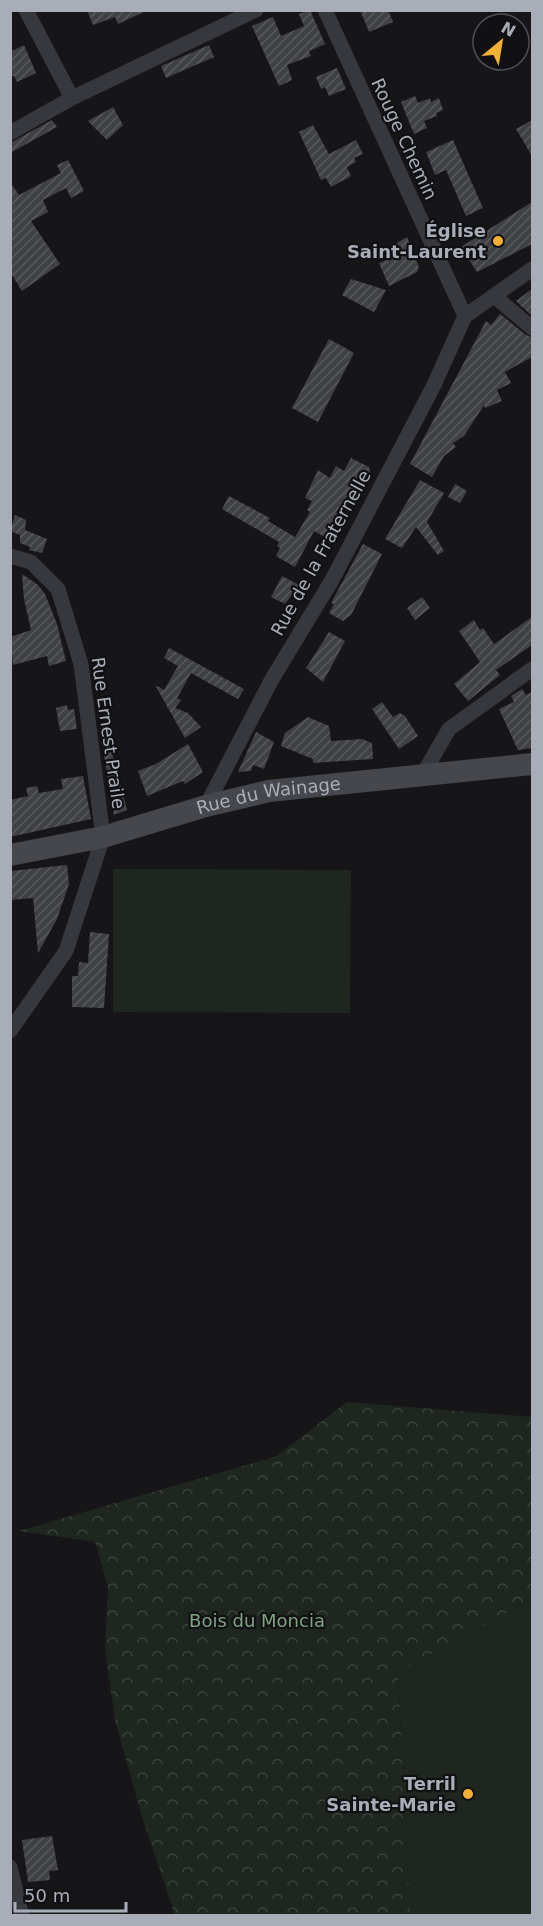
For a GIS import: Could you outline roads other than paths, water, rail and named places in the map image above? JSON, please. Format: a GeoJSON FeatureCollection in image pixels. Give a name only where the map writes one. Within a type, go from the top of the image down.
{"type":"FeatureCollection","features":[{"type":"Feature","properties":{"kind":"main road","name":"Rue du Wainage"},"geometry":{"type":"LineString","coordinates":[[10,855],[103,837],[206,806],[269,791],[532,764]]}},
{"type":"Feature","properties":{"kind":"street"},"geometry":{"type":"LineString","coordinates":[[26,10],[72,98]]}},
{"type":"Feature","properties":{"kind":"street"},"geometry":{"type":"LineString","coordinates":[[10,133],[72,98],[255,10]]}},
{"type":"Feature","properties":{"kind":"street","name":"Rouge Chemin"},"geometry":{"type":"LineString","coordinates":[[325,10],[465,316]]}},
{"type":"Feature","properties":{"kind":"street"},"geometry":{"type":"LineString","coordinates":[[465,316],[532,269]]}},
{"type":"Feature","properties":{"kind":"street"},"geometry":{"type":"LineString","coordinates":[[494,296],[532,328]]}},
{"type":"Feature","properties":{"kind":"street","name":"Rue de la Fraternelle"},"geometry":{"type":"LineString","coordinates":[[206,806],[272,679],[354,538],[434,385],[465,316]]}},
{"type":"Feature","properties":{"kind":"street","name":"Rue Ernest Praile"},"geometry":{"type":"LineString","coordinates":[[10,556],[31,562],[58,589],[81,664],[103,837]]}},
{"type":"Feature","properties":{"kind":"street"},"geometry":{"type":"LineString","coordinates":[[423,776],[449,729],[532,669]]}},
{"type":"Feature","properties":{"kind":"street"},"geometry":{"type":"LineString","coordinates":[[10,1031],[66,951],[103,837]]}},
{"type":"Feature","properties":{"kind":"street"},"geometry":{"type":"LineString","coordinates":[[10,1867],[22,1916]]}},
{"type":"Feature","properties":{"kind":"place","name":"Église Saint-Laurent"},"geometry":{"type":"Point","coordinates":[498,241]}},
{"type":"Feature","properties":{"kind":"place","name":"Terril Sainte-Marie"},"geometry":{"type":"Point","coordinates":[468,1794]}},
{"type":"Feature","properties":{"kind":"park label","name":"Bois du Moncia"},"geometry":{"type":"Point","coordinates":[257,1621]}}]}
